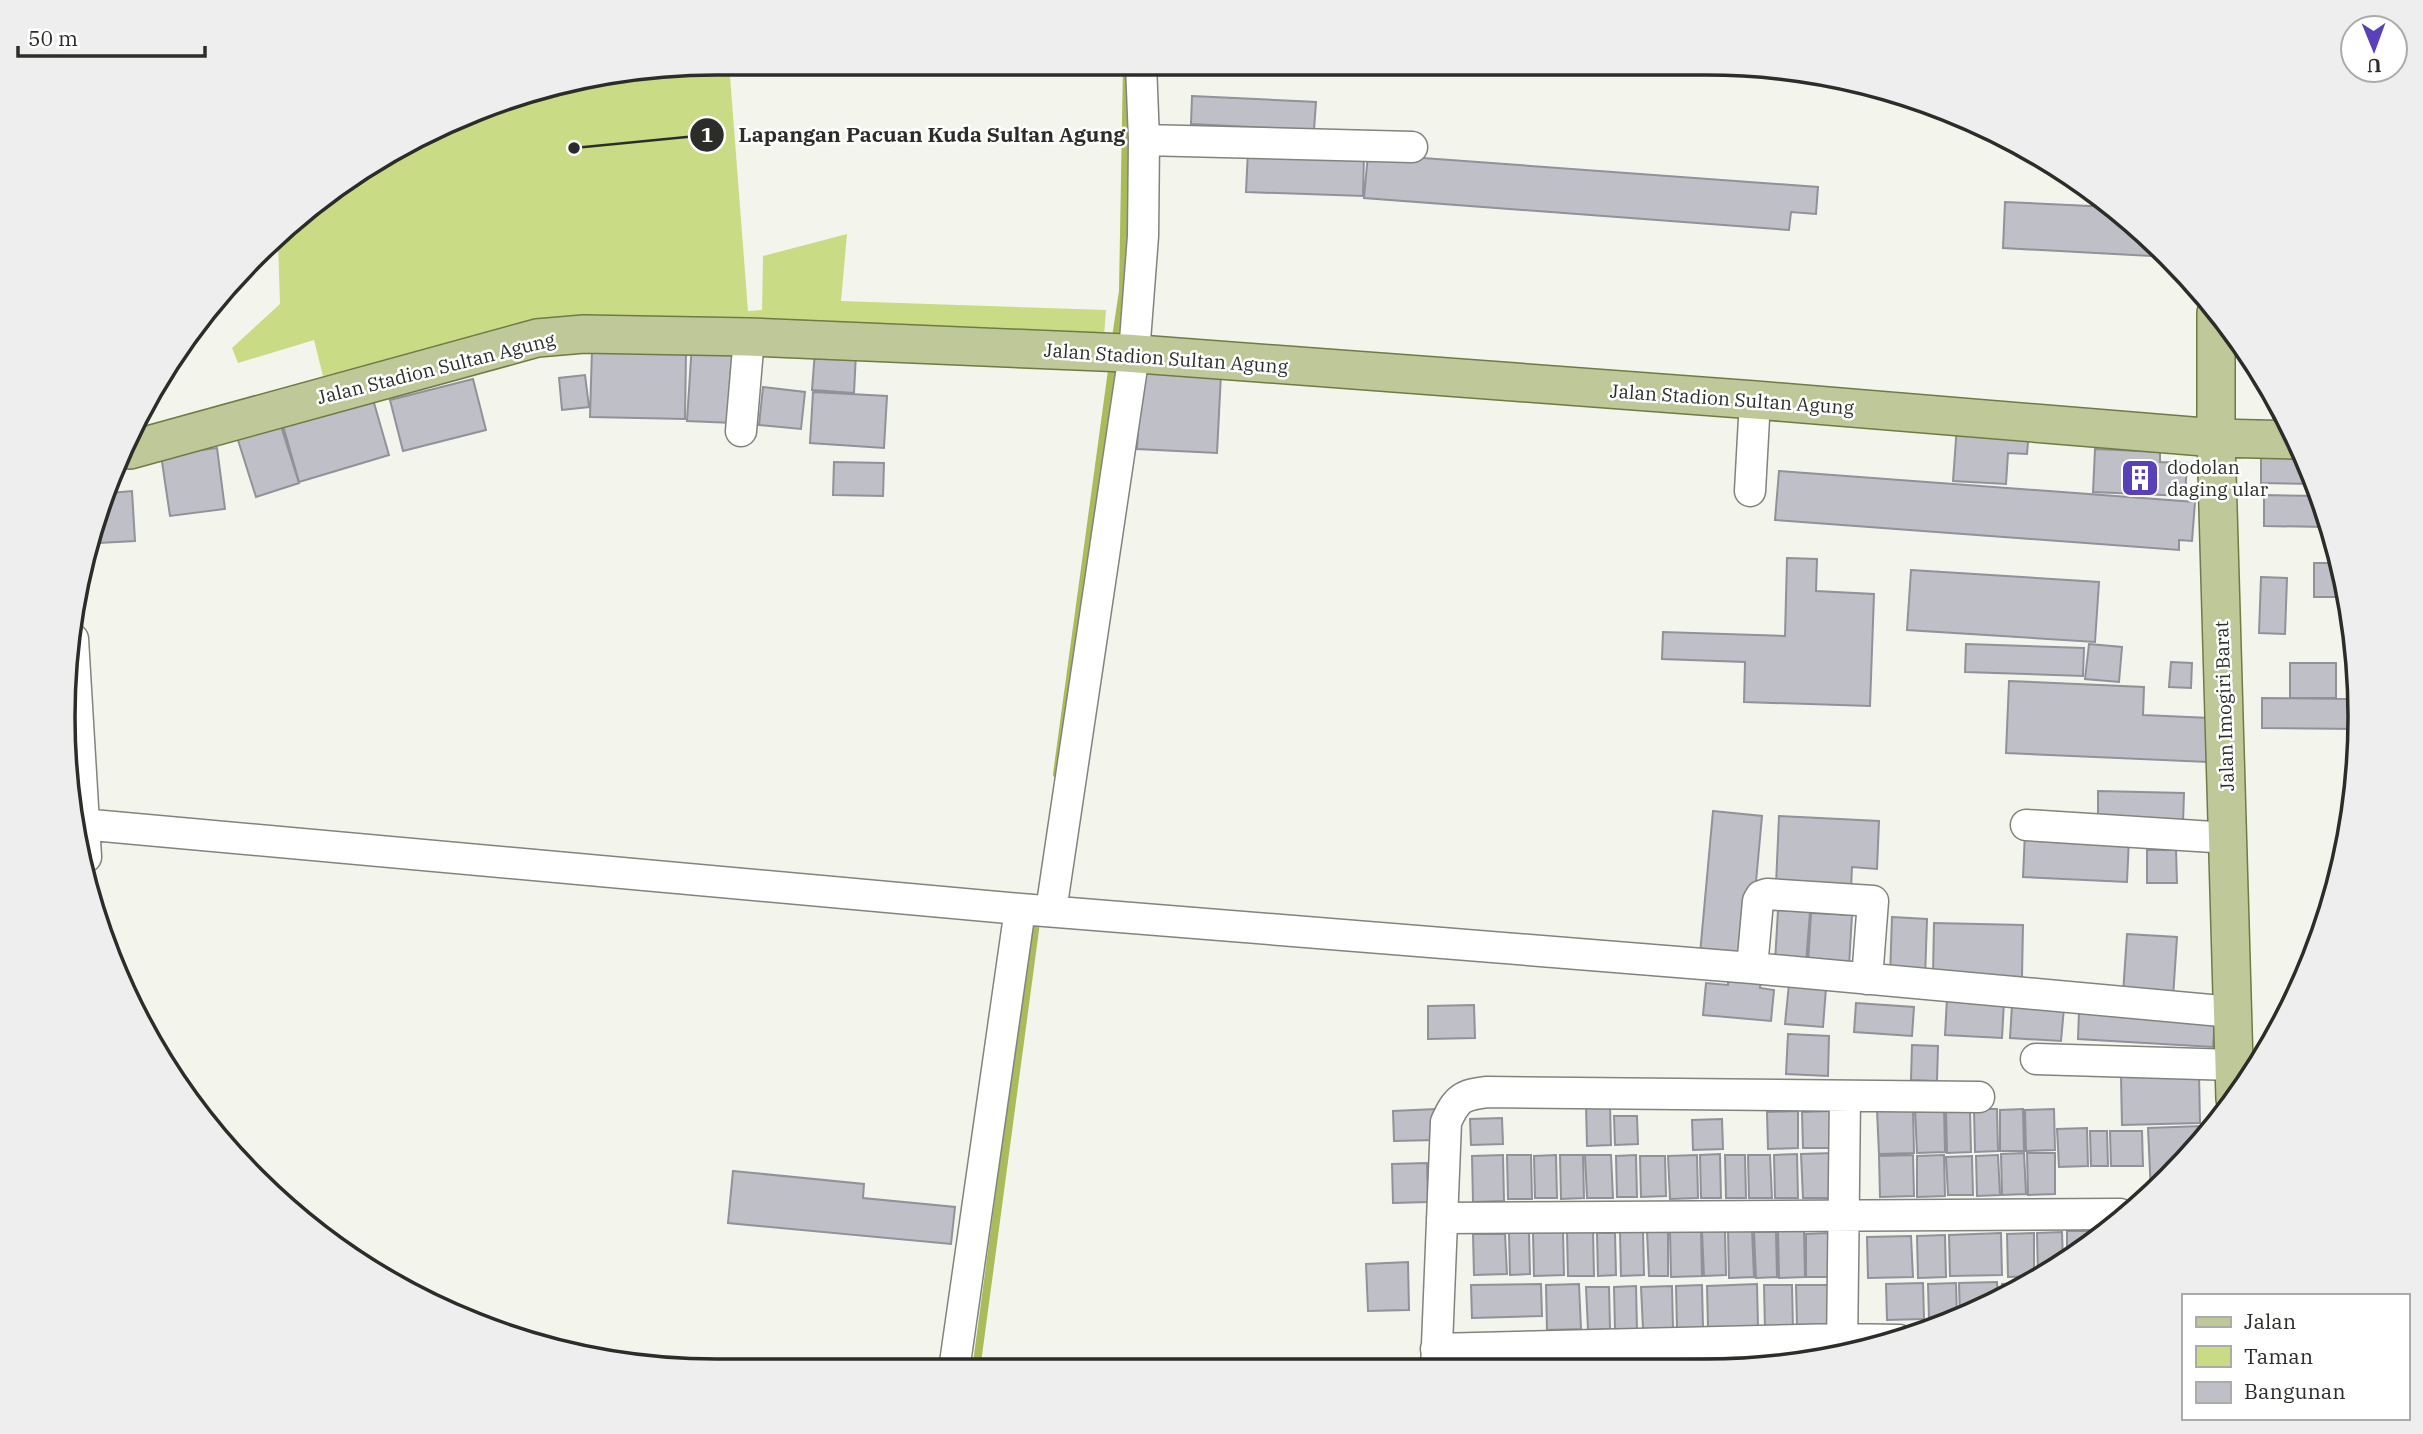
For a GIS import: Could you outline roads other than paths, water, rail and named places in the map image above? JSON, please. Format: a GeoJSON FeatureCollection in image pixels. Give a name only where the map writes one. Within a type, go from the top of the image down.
{"type":"FeatureCollection","features":[{"type":"Feature","properties":{"kind":"main road","name":"Jalan Imogiri Barat"},"geometry":{"type":"LineString","coordinates":[[2216,327],[2216,438],[2234,1082]]}},
{"type":"Feature","properties":{"kind":"main road","name":"Jalan Stadion Sultan Agung"},"geometry":{"type":"LineString","coordinates":[[134,449],[537,338],[584,334],[749,337],[1121,353],[1755,400],[2216,438],[2285,440]]}},
{"type":"Feature","properties":{"kind":"street"},"geometry":{"type":"LineString","coordinates":[[956,1359],[1036,910],[1121,353],[1143,236],[1141,75]]}},
{"type":"Feature","properties":{"kind":"street"},"geometry":{"type":"LineString","coordinates":[[1144,140],[1412,147]]}},
{"type":"Feature","properties":{"kind":"street"},"geometry":{"type":"LineString","coordinates":[[741,431],[749,337]]}},
{"type":"Feature","properties":{"kind":"street"},"geometry":{"type":"LineString","coordinates":[[1750,491],[1755,400]]}},
{"type":"Feature","properties":{"kind":"street"},"geometry":{"type":"LineString","coordinates":[[85,825],[1036,910],[1752,968],[2232,1012]]}},
{"type":"Feature","properties":{"kind":"street"},"geometry":{"type":"LineString","coordinates":[[2026,825],[2229,838]]}},
{"type":"Feature","properties":{"kind":"street"},"geometry":{"type":"LineString","coordinates":[[1752,968],[1760,896],[1767,894],[1873,901],[1867,979]]}},
{"type":"Feature","properties":{"kind":"street"},"geometry":{"type":"LineString","coordinates":[[2036,1059],[2234,1082]]}},
{"type":"Feature","properties":{"kind":"street"},"geometry":{"type":"LineString","coordinates":[[1834,1345],[1436,1359],[1446,1122],[1455,1103],[1468,1094],[1487,1093],[1979,1097]]}},
{"type":"Feature","properties":{"kind":"street"},"geometry":{"type":"LineString","coordinates":[[1842,1344],[1845,1097]]}},
{"type":"Feature","properties":{"kind":"street"},"geometry":{"type":"LineString","coordinates":[[1442,1218],[2111,1214]]}},
{"type":"Feature","properties":{"kind":"waterway"},"geometry":{"type":"LineString","coordinates":[[1115,344],[1123,291],[1127,75]]}},
{"type":"Feature","properties":{"kind":"waterway"},"geometry":{"type":"LineString","coordinates":[[1057,774],[1113,363]]}},
{"type":"Feature","properties":{"kind":"waterway"},"geometry":{"type":"LineString","coordinates":[[977,1359],[1037,915]]}},
{"type":"Feature","properties":{"kind":"place","name":"Lapangan Pacuan Kuda Sultan Agung"},"geometry":{"type":"Point","coordinates":[574,148]}},
{"type":"Feature","properties":{"kind":"place","name":"dodolan daging ular"},"geometry":{"type":"Point","coordinates":[2140,478]}}]}
